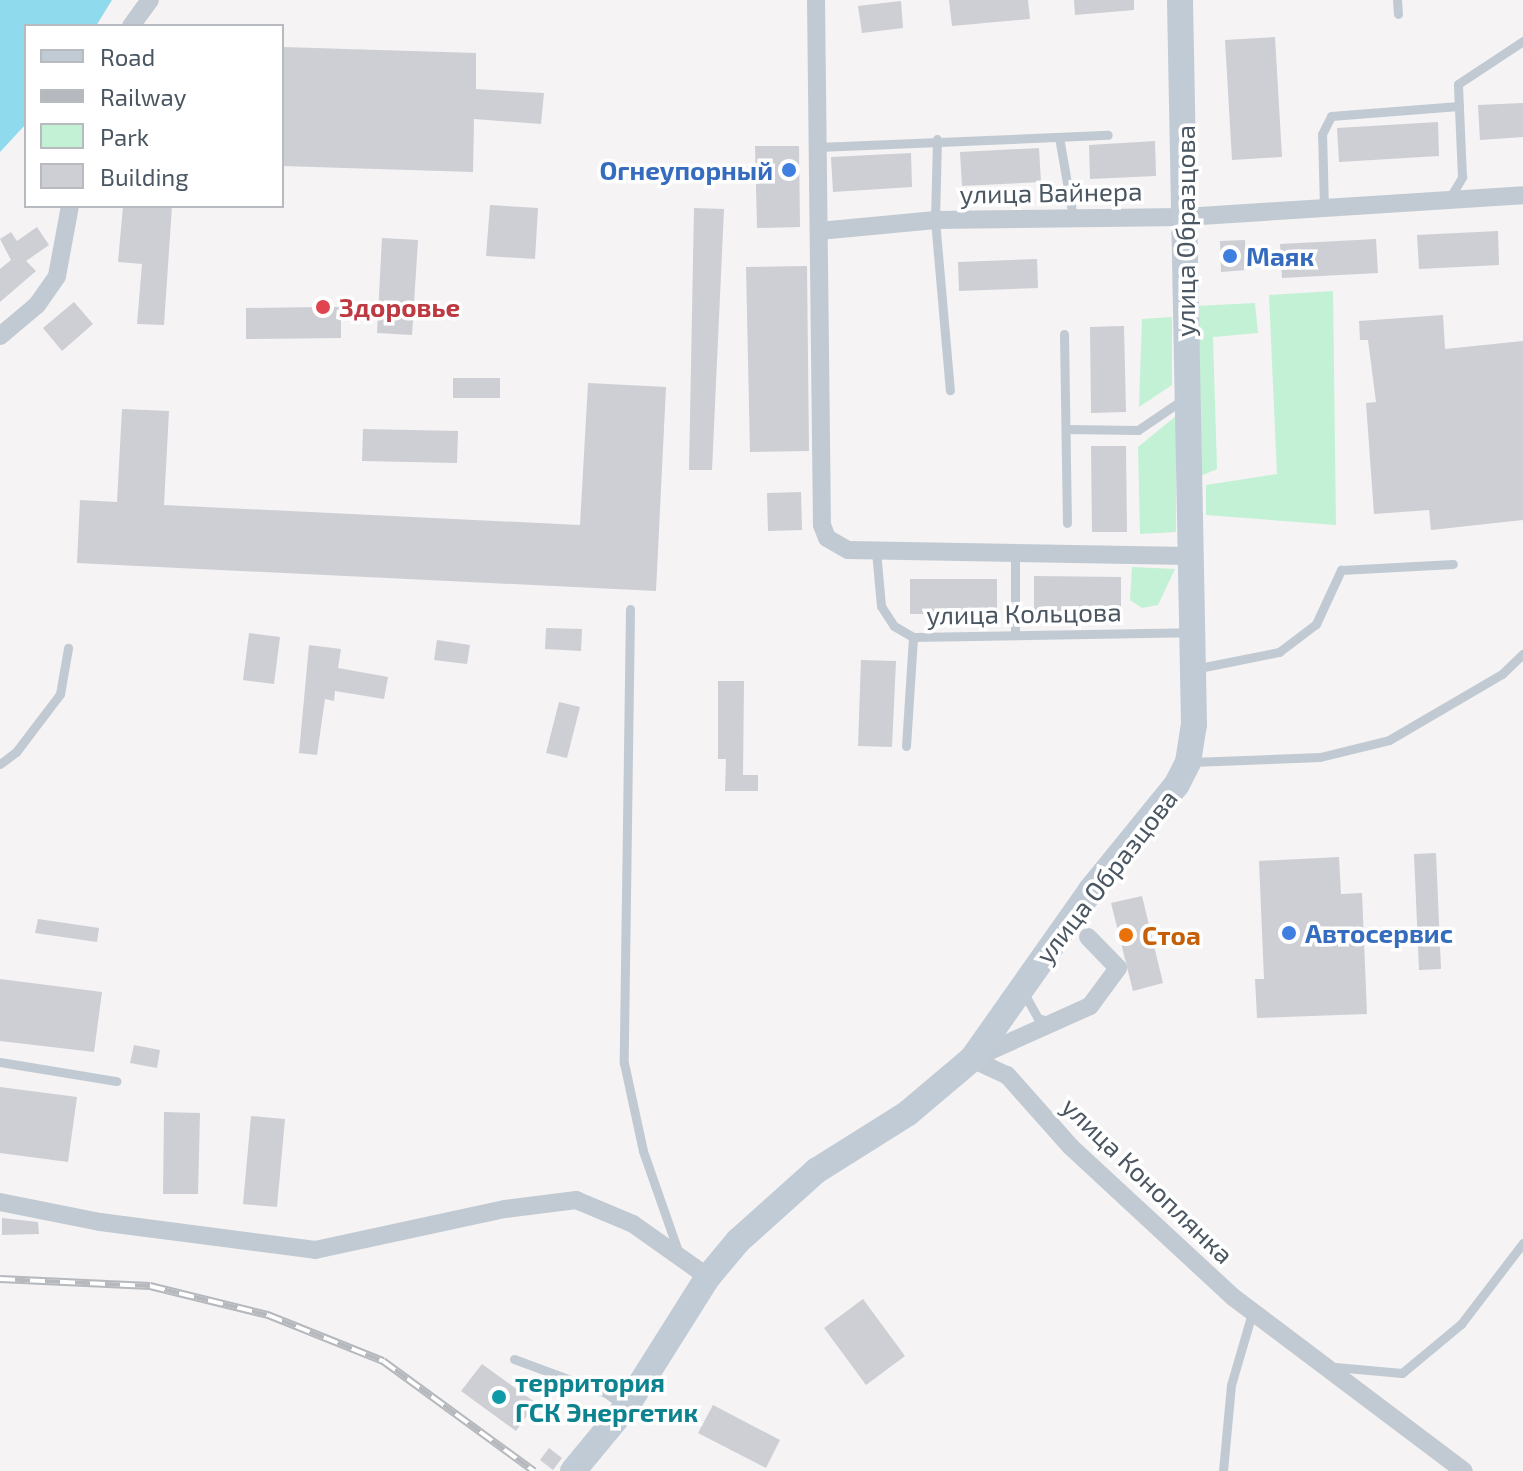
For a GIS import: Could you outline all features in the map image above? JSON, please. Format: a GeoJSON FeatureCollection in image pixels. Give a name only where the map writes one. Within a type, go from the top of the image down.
{"type":"FeatureCollection","features":[{"type":"Feature","properties":{"kind":"main road","name":"улица Образцова"},"geometry":{"type":"LineString","coordinates":[[573,1471],[626,1407],[708,1277],[738,1241],[816,1171],[908,1113],[972,1059],[1028,976],[1177,784],[1188,762],[1194,724],[1189,632],[1180,0]]}},
{"type":"Feature","properties":{"kind":"street"},"geometry":{"type":"LineString","coordinates":[[132,24],[150,0]]}},
{"type":"Feature","properties":{"kind":"street"},"geometry":{"type":"LineString","coordinates":[[816,0],[822,525],[835,545],[876,551],[1188,556]]}},
{"type":"Feature","properties":{"kind":"street","name":"улица Вайнера"},"geometry":{"type":"LineString","coordinates":[[819,231],[935,220],[1185,217],[1523,195]]}},
{"type":"Feature","properties":{"kind":"street"},"geometry":{"type":"LineString","coordinates":[[0,336],[37,305],[57,276],[70,208]]}},
{"type":"Feature","properties":{"kind":"street"},"geometry":{"type":"LineString","coordinates":[[972,1059],[1090,1006],[1118,968],[1088,937]]}},
{"type":"Feature","properties":{"kind":"street","name":"улица Коноплянка"},"geometry":{"type":"LineString","coordinates":[[972,1059],[1007,1075],[1071,1147],[1172,1246],[1319,1365],[1464,1471]]}},
{"type":"Feature","properties":{"kind":"street"},"geometry":{"type":"LineString","coordinates":[[0,1202],[251,1245],[315,1250],[414,1233],[505,1209],[576,1200],[633,1224],[708,1277]]}},
{"type":"Feature","properties":{"kind":"lane"},"geometry":{"type":"LineString","coordinates":[[1397,0],[1398,14]]}},
{"type":"Feature","properties":{"kind":"lane"},"geometry":{"type":"LineString","coordinates":[[1449,199],[1462,177],[1458,84],[1523,41]]}},
{"type":"Feature","properties":{"kind":"lane"},"geometry":{"type":"LineString","coordinates":[[1324,208],[1322,134],[1331,116],[1459,106]]}},
{"type":"Feature","properties":{"kind":"lane"},"geometry":{"type":"LineString","coordinates":[[818,147],[937,139],[1108,135]]}},
{"type":"Feature","properties":{"kind":"lane"},"geometry":{"type":"LineString","coordinates":[[1059,137],[1073,217]]}},
{"type":"Feature","properties":{"kind":"lane"},"geometry":{"type":"LineString","coordinates":[[937,139],[935,220],[950,390]]}},
{"type":"Feature","properties":{"kind":"lane"},"geometry":{"type":"LineString","coordinates":[[1064,334],[1067,523]]}},
{"type":"Feature","properties":{"kind":"lane"},"geometry":{"type":"LineString","coordinates":[[1066,429],[1138,430],[1186,397]]}},
{"type":"Feature","properties":{"kind":"lane","name":"улица Кольцова"},"geometry":{"type":"LineString","coordinates":[[876,551],[881,606],[894,626],[913,637],[1189,632]]}},
{"type":"Feature","properties":{"kind":"lane"},"geometry":{"type":"LineString","coordinates":[[1015,553],[1015,635]]}},
{"type":"Feature","properties":{"kind":"lane"},"geometry":{"type":"LineString","coordinates":[[1191,669],[1279,652],[1316,624],[1341,570],[1453,564]]}},
{"type":"Feature","properties":{"kind":"lane"},"geometry":{"type":"LineString","coordinates":[[630,609],[624,1063],[643,1151],[680,1257]]}},
{"type":"Feature","properties":{"kind":"lane"},"geometry":{"type":"LineString","coordinates":[[906,746],[913,637]]}},
{"type":"Feature","properties":{"kind":"lane"},"geometry":{"type":"LineString","coordinates":[[0,764],[16,752],[60,694],[68,648]]}},
{"type":"Feature","properties":{"kind":"lane"},"geometry":{"type":"LineString","coordinates":[[1188,762],[1320,757],[1389,740],[1502,674],[1523,654]]}},
{"type":"Feature","properties":{"kind":"lane"},"geometry":{"type":"LineString","coordinates":[[1028,976],[1025,1000],[1030,1009],[1055,1023]]}},
{"type":"Feature","properties":{"kind":"lane"},"geometry":{"type":"LineString","coordinates":[[0,1062],[116,1081]]}},
{"type":"Feature","properties":{"kind":"lane"},"geometry":{"type":"LineString","coordinates":[[1319,1365],[1375,1375],[1402,1373],[1461,1324],[1523,1243]]}},
{"type":"Feature","properties":{"kind":"lane"},"geometry":{"type":"LineString","coordinates":[[1223,1471],[1231,1385],[1253,1310]]}},
{"type":"Feature","properties":{"kind":"lane"},"geometry":{"type":"LineString","coordinates":[[514,1359],[606,1393],[626,1407]]}},
{"type":"Feature","properties":{"kind":"green space"},"geometry":{"type":"Polygon","coordinates":[[[1333,291],[1336,525],[1206,515],[1206,485],[1277,474],[1269,295],[1333,291]]]}},
{"type":"Feature","properties":{"kind":"green space"},"geometry":{"type":"Polygon","coordinates":[[[1255,303],[1258,333],[1213,337],[1217,469],[1198,477],[1195,306],[1255,303]]]}},
{"type":"Feature","properties":{"kind":"green space"},"geometry":{"type":"Polygon","coordinates":[[[1172,317],[1172,385],[1139,407],[1142,319],[1172,317]]]}},
{"type":"Feature","properties":{"kind":"green space"},"geometry":{"type":"Polygon","coordinates":[[[1176,416],[1176,532],[1140,534],[1138,447],[1176,416]]]}},
{"type":"Feature","properties":{"kind":"green space"},"geometry":{"type":"Polygon","coordinates":[[[1132,567],[1175,569],[1158,605],[1142,608],[1130,600],[1132,567]]]}},
{"type":"Feature","properties":{"kind":"water"},"geometry":{"type":"Polygon","coordinates":[[[0,0],[112,0],[97,24],[24,24],[24,126],[0,152],[0,0]]]}},
{"type":"Feature","properties":{"kind":"building"},"geometry":{"type":"Polygon","coordinates":[[[949,0],[1028,0],[1030,19],[952,26],[949,0]]]}},
{"type":"Feature","properties":{"kind":"building"},"geometry":{"type":"Polygon","coordinates":[[[1074,0],[1134,0],[1134,10],[1075,15],[1074,0]]]}},
{"type":"Feature","properties":{"kind":"building"},"geometry":{"type":"Polygon","coordinates":[[[901,1],[903,28],[862,33],[858,6],[901,1]]]}},
{"type":"Feature","properties":{"kind":"building"},"geometry":{"type":"Polygon","coordinates":[[[1275,37],[1282,157],[1232,160],[1225,40],[1275,37]]]}},
{"type":"Feature","properties":{"kind":"building"},"geometry":{"type":"Polygon","coordinates":[[[284,47],[476,53],[476,89],[544,93],[541,124],[474,119],[473,172],[284,166],[284,47]]]}},
{"type":"Feature","properties":{"kind":"building"},"geometry":{"type":"Polygon","coordinates":[[[1523,103],[1523,137],[1480,140],[1478,105],[1523,103]]]}},
{"type":"Feature","properties":{"kind":"building"},"geometry":{"type":"Polygon","coordinates":[[[1438,122],[1439,156],[1339,162],[1337,128],[1438,122]]]}},
{"type":"Feature","properties":{"kind":"building"},"geometry":{"type":"Polygon","coordinates":[[[1155,141],[1156,176],[1090,179],[1089,145],[1155,141]]]}},
{"type":"Feature","properties":{"kind":"building"},"geometry":{"type":"Polygon","coordinates":[[[755,146],[799,146],[800,227],[757,228],[755,146]]]}},
{"type":"Feature","properties":{"kind":"building"},"geometry":{"type":"Polygon","coordinates":[[[1039,148],[1041,182],[962,186],[960,152],[1039,148]]]}},
{"type":"Feature","properties":{"kind":"building"},"geometry":{"type":"Polygon","coordinates":[[[911,153],[912,187],[833,192],[831,157],[911,153]]]}},
{"type":"Feature","properties":{"kind":"building"},"geometry":{"type":"Polygon","coordinates":[[[490,205],[538,208],[535,259],[486,256],[490,205]]]}},
{"type":"Feature","properties":{"kind":"building"},"geometry":{"type":"Polygon","coordinates":[[[123,208],[172,208],[164,325],[137,324],[142,264],[118,262],[123,208]]]}},
{"type":"Feature","properties":{"kind":"building"},"geometry":{"type":"Polygon","coordinates":[[[694,208],[724,209],[712,470],[689,470],[694,208]]]}},
{"type":"Feature","properties":{"kind":"building"},"geometry":{"type":"Polygon","coordinates":[[[37,227],[49,245],[26,261],[36,271],[0,302],[0,269],[11,260],[0,239],[11,232],[17,241],[37,227]]]}},
{"type":"Feature","properties":{"kind":"building"},"geometry":{"type":"Polygon","coordinates":[[[1498,231],[1499,265],[1419,269],[1417,235],[1498,231]]]}},
{"type":"Feature","properties":{"kind":"building"},"geometry":{"type":"Polygon","coordinates":[[[382,238],[418,240],[412,335],[377,333],[382,238]]]}},
{"type":"Feature","properties":{"kind":"building"},"geometry":{"type":"Polygon","coordinates":[[[1376,239],[1378,273],[1282,278],[1280,244],[1376,239]]]}},
{"type":"Feature","properties":{"kind":"building"},"geometry":{"type":"Polygon","coordinates":[[[1245,240],[1246,270],[1221,272],[1220,241],[1245,240]]]}},
{"type":"Feature","properties":{"kind":"building"},"geometry":{"type":"Polygon","coordinates":[[[1037,259],[1038,288],[959,291],[958,262],[1037,259]]]}},
{"type":"Feature","properties":{"kind":"building"},"geometry":{"type":"Polygon","coordinates":[[[807,266],[809,451],[750,452],[746,267],[807,266]]]}},
{"type":"Feature","properties":{"kind":"building"},"geometry":{"type":"Polygon","coordinates":[[[74,302],[93,324],[62,351],[43,328],[74,302]]]}},
{"type":"Feature","properties":{"kind":"building"},"geometry":{"type":"Polygon","coordinates":[[[341,307],[341,338],[246,339],[246,308],[341,307]]]}},
{"type":"Feature","properties":{"kind":"building"},"geometry":{"type":"Polygon","coordinates":[[[1443,315],[1445,349],[1523,341],[1523,520],[1431,530],[1429,510],[1374,514],[1366,403],[1376,402],[1368,340],[1360,340],[1359,321],[1443,315]]]}},
{"type":"Feature","properties":{"kind":"building"},"geometry":{"type":"Polygon","coordinates":[[[1124,326],[1126,412],[1091,413],[1090,327],[1124,326]]]}},
{"type":"Feature","properties":{"kind":"building"},"geometry":{"type":"Polygon","coordinates":[[[453,378],[500,378],[500,398],[453,398],[453,378]]]}},
{"type":"Feature","properties":{"kind":"building"},"geometry":{"type":"Polygon","coordinates":[[[588,383],[666,387],[656,591],[77,563],[80,500],[117,502],[122,409],[169,411],[164,505],[580,525],[588,383]]]}},
{"type":"Feature","properties":{"kind":"building"},"geometry":{"type":"Polygon","coordinates":[[[363,429],[458,431],[457,463],[362,461],[363,429]]]}},
{"type":"Feature","properties":{"kind":"building"},"geometry":{"type":"Polygon","coordinates":[[[1091,446],[1126,446],[1127,532],[1092,532],[1091,446]]]}},
{"type":"Feature","properties":{"kind":"building"},"geometry":{"type":"Polygon","coordinates":[[[801,492],[802,530],[768,531],[767,493],[801,492]]]}},
{"type":"Feature","properties":{"kind":"building"},"geometry":{"type":"Polygon","coordinates":[[[1034,576],[1121,577],[1121,611],[1034,611],[1034,576]]]}},
{"type":"Feature","properties":{"kind":"building"},"geometry":{"type":"Polygon","coordinates":[[[910,579],[997,579],[997,614],[910,614],[910,579]]]}},
{"type":"Feature","properties":{"kind":"building"},"geometry":{"type":"Polygon","coordinates":[[[546,628],[582,629],[581,651],[545,649],[546,628]]]}},
{"type":"Feature","properties":{"kind":"building"},"geometry":{"type":"Polygon","coordinates":[[[249,633],[280,637],[274,684],[243,680],[249,633]]]}},
{"type":"Feature","properties":{"kind":"building"},"geometry":{"type":"Polygon","coordinates":[[[437,640],[470,645],[467,664],[434,660],[437,640]]]}},
{"type":"Feature","properties":{"kind":"building"},"geometry":{"type":"Polygon","coordinates":[[[309,645],[341,649],[338,668],[388,677],[384,699],[335,691],[334,701],[325,699],[317,755],[299,753],[309,645]]]}},
{"type":"Feature","properties":{"kind":"building"},"geometry":{"type":"Polygon","coordinates":[[[861,660],[896,661],[892,747],[858,746],[861,660]]]}},
{"type":"Feature","properties":{"kind":"building"},"geometry":{"type":"Polygon","coordinates":[[[718,681],[744,681],[743,775],[758,775],[758,791],[725,791],[726,759],[718,759],[718,681]]]}},
{"type":"Feature","properties":{"kind":"building"},"geometry":{"type":"Polygon","coordinates":[[[559,702],[580,707],[567,758],[546,753],[559,702]]]}},
{"type":"Feature","properties":{"kind":"building"},"geometry":{"type":"Polygon","coordinates":[[[1436,853],[1441,969],[1419,970],[1414,854],[1436,853]]]}},
{"type":"Feature","properties":{"kind":"building"},"geometry":{"type":"Polygon","coordinates":[[[1339,857],[1341,894],[1362,893],[1367,1014],[1257,1018],[1255,979],[1264,979],[1259,861],[1339,857]]]}},
{"type":"Feature","properties":{"kind":"building"},"geometry":{"type":"Polygon","coordinates":[[[1142,896],[1163,983],[1133,991],[1111,903],[1142,896]]]}},
{"type":"Feature","properties":{"kind":"building"},"geometry":{"type":"Polygon","coordinates":[[[38,919],[99,928],[97,942],[35,933],[38,919]]]}},
{"type":"Feature","properties":{"kind":"building"},"geometry":{"type":"Polygon","coordinates":[[[0,979],[102,992],[94,1052],[0,1041],[0,979]]]}},
{"type":"Feature","properties":{"kind":"building"},"geometry":{"type":"Polygon","coordinates":[[[134,1045],[160,1050],[157,1068],[130,1063],[134,1045]]]}},
{"type":"Feature","properties":{"kind":"building"},"geometry":{"type":"Polygon","coordinates":[[[0,1087],[77,1097],[68,1162],[0,1153],[0,1087]]]}},
{"type":"Feature","properties":{"kind":"building"},"geometry":{"type":"Polygon","coordinates":[[[164,1112],[200,1113],[198,1194],[163,1194],[164,1112]]]}},
{"type":"Feature","properties":{"kind":"building"},"geometry":{"type":"Polygon","coordinates":[[[251,1116],[285,1119],[277,1207],[243,1204],[251,1116]]]}},
{"type":"Feature","properties":{"kind":"building"},"geometry":{"type":"Polygon","coordinates":[[[2,1218],[38,1222],[39,1234],[2,1235],[2,1218]]]}},
{"type":"Feature","properties":{"kind":"building"},"geometry":{"type":"Polygon","coordinates":[[[863,1299],[905,1356],[866,1385],[824,1328],[863,1299]]]}},
{"type":"Feature","properties":{"kind":"building","name":"территория ГСК Энергетик"},"geometry":{"type":"Polygon","coordinates":[[[482,1364],[536,1403],[516,1431],[461,1391],[482,1364]]]}},
{"type":"Feature","properties":{"kind":"building"},"geometry":{"type":"Polygon","coordinates":[[[713,1405],[780,1440],[766,1468],[698,1433],[713,1405]]]}},
{"type":"Feature","properties":{"kind":"building"},"geometry":{"type":"Polygon","coordinates":[[[549,1448],[562,1458],[553,1470],[540,1460],[549,1448]]]}},
{"type":"Feature","properties":{"kind":"railway"},"geometry":{"type":"LineString","coordinates":[[0,1279],[150,1286],[268,1315],[383,1361],[534,1471]]}},
{"type":"Feature","properties":{"kind":"place","name":"Огнеупорный"},"geometry":{"type":"Point","coordinates":[789,170]}},
{"type":"Feature","properties":{"kind":"place","name":"Маяк"},"geometry":{"type":"Point","coordinates":[1230,256]}},
{"type":"Feature","properties":{"kind":"place","name":"Здоровье"},"geometry":{"type":"Point","coordinates":[323,307]}},
{"type":"Feature","properties":{"kind":"place","name":"Автосервис"},"geometry":{"type":"Point","coordinates":[1289,933]}},
{"type":"Feature","properties":{"kind":"place","name":"Стоа"},"geometry":{"type":"Point","coordinates":[1126,935]}},
{"type":"Feature","properties":{"kind":"place","name":"территория ГСК Энергетик"},"geometry":{"type":"Point","coordinates":[499,1397]}}]}
